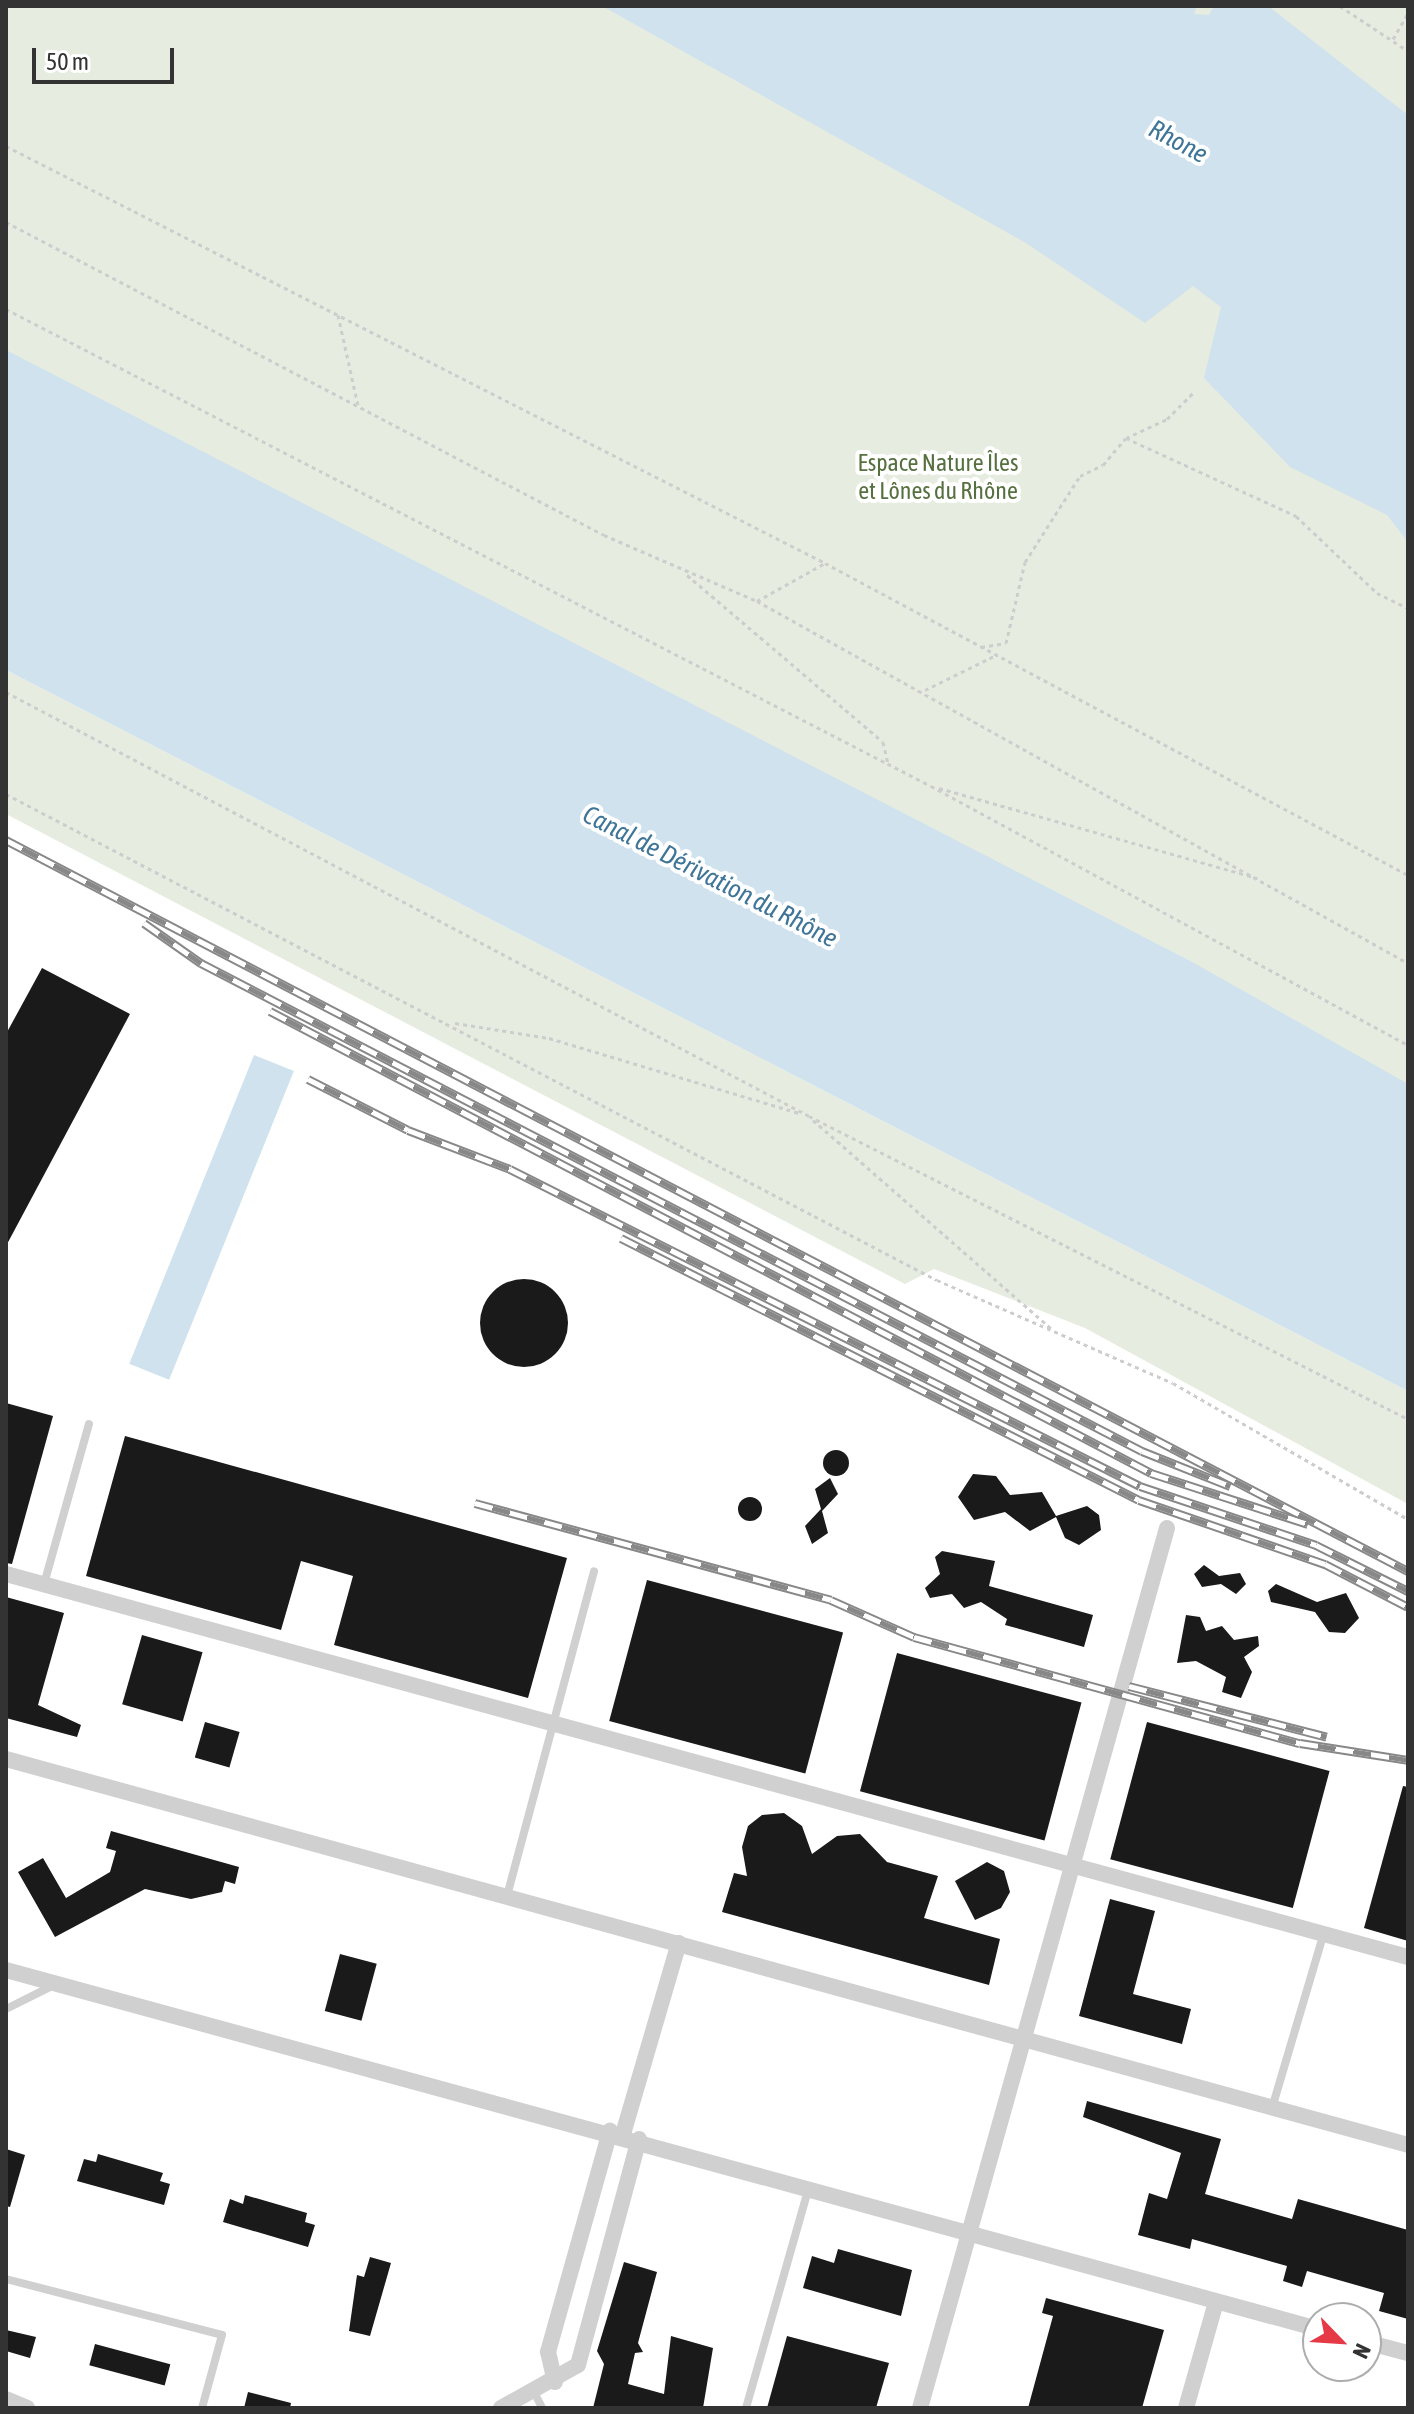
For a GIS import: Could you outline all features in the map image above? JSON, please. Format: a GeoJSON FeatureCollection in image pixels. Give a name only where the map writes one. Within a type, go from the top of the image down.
{"type":"FeatureCollection","features":[{"type":"Feature","properties":{"kind":"street"},"geometry":{"type":"LineString","coordinates":[[920,2408],[1167,1528]]}},
{"type":"Feature","properties":{"kind":"street"},"geometry":{"type":"LineString","coordinates":[[6,1574],[1408,1957]]}},
{"type":"Feature","properties":{"kind":"street"},"geometry":{"type":"LineString","coordinates":[[6,1760],[1408,2145]]}},
{"type":"Feature","properties":{"kind":"street"},"geometry":{"type":"LineString","coordinates":[[555,2382],[548,2352],[624,2135],[679,1943]]}},
{"type":"Feature","properties":{"kind":"street"},"geometry":{"type":"LineString","coordinates":[[6,1970],[971,2229],[1302,2325]]}},
{"type":"Feature","properties":{"kind":"street"},"geometry":{"type":"LineString","coordinates":[[501,2408],[555,2382],[578,2365],[624,2135]]}},
{"type":"Feature","properties":{"kind":"street"},"geometry":{"type":"LineString","coordinates":[[1186,2408],[1216,2302]]}},
{"type":"Feature","properties":{"kind":"street"},"geometry":{"type":"LineString","coordinates":[[1382,2346],[1408,2353]]}},
{"type":"Feature","properties":{"kind":"street"},"geometry":{"type":"LineString","coordinates":[[6,2399],[27,2408]]}},
{"type":"Feature","properties":{"kind":"lane"},"geometry":{"type":"LineString","coordinates":[[44,1584],[89,1424]]}},
{"type":"Feature","properties":{"kind":"lane"},"geometry":{"type":"LineString","coordinates":[[507,1896],[594,1571]]}},
{"type":"Feature","properties":{"kind":"lane"},"geometry":{"type":"LineString","coordinates":[[1272,2108],[1324,1933]]}},
{"type":"Feature","properties":{"kind":"lane"},"geometry":{"type":"LineString","coordinates":[[6,2009],[56,1983]]}},
{"type":"Feature","properties":{"kind":"lane"},"geometry":{"type":"LineString","coordinates":[[746,2408],[810,2185]]}},
{"type":"Feature","properties":{"kind":"lane"},"geometry":{"type":"LineString","coordinates":[[6,2279],[222,2335],[202,2408]]}},
{"type":"Feature","properties":{"kind":"lane"},"geometry":{"type":"LineString","coordinates":[[534,2392],[542,2408]]}},
{"type":"Feature","properties":{"kind":"path"},"geometry":{"type":"LineString","coordinates":[[1340,6],[1408,51]]}},
{"type":"Feature","properties":{"kind":"path"},"geometry":{"type":"LineString","coordinates":[[1351,13],[1355,6]]}},
{"type":"Feature","properties":{"kind":"path"},"geometry":{"type":"LineString","coordinates":[[1393,39],[1408,13]]}},
{"type":"Feature","properties":{"kind":"path"},"geometry":{"type":"LineString","coordinates":[[6,146],[825,563],[1408,875]]}},
{"type":"Feature","properties":{"kind":"path"},"geometry":{"type":"LineString","coordinates":[[6,222],[684,572],[757,601],[925,690],[1408,963]]}},
{"type":"Feature","properties":{"kind":"path"},"geometry":{"type":"LineString","coordinates":[[6,309],[931,786],[1408,1045]]}},
{"type":"Feature","properties":{"kind":"path"},"geometry":{"type":"LineString","coordinates":[[338,315],[358,405]]}},
{"type":"Feature","properties":{"kind":"path"},"geometry":{"type":"LineString","coordinates":[[981,647],[1006,643],[1025,562],[1072,500],[1080,476],[1103,465],[1126,438],[1167,419],[1194,392]]}},
{"type":"Feature","properties":{"kind":"path"},"geometry":{"type":"LineString","coordinates":[[1126,438],[1296,516],[1377,593],[1408,608]]}},
{"type":"Feature","properties":{"kind":"path"},"geometry":{"type":"LineString","coordinates":[[757,601],[825,563]]}},
{"type":"Feature","properties":{"kind":"path"},"geometry":{"type":"LineString","coordinates":[[684,572],[883,742],[889,765]]}},
{"type":"Feature","properties":{"kind":"path"},"geometry":{"type":"LineString","coordinates":[[925,690],[996,655]]}},
{"type":"Feature","properties":{"kind":"path"},"geometry":{"type":"LineString","coordinates":[[6,692],[809,1116],[1408,1419]]}},
{"type":"Feature","properties":{"kind":"path"},"geometry":{"type":"LineString","coordinates":[[931,786],[1264,879]]}},
{"type":"Feature","properties":{"kind":"path"},"geometry":{"type":"LineString","coordinates":[[6,794],[449,1022],[937,1280],[1173,1383],[1408,1519]]}},
{"type":"Feature","properties":{"kind":"path"},"geometry":{"type":"LineString","coordinates":[[449,1022],[549,1038],[809,1116],[1054,1330]]}},
{"type":"Feature","properties":{"kind":"green space","name":"Espace Nature Îles et Lônes du Rhône"},"geometry":{"type":"Polygon","coordinates":[[[6,6],[1408,6],[1408,1251],[6,517],[6,6]]]}},
{"type":"Feature","properties":{"kind":"green space"},"geometry":{"type":"Polygon","coordinates":[[[6,670],[1408,1391],[1408,1504],[1085,1328],[934,1269],[905,1284],[6,814],[6,670]]]}},
{"type":"Feature","properties":{"kind":"water","name":"Rhone"},"geometry":{"type":"Polygon","coordinates":[[[602,6],[1197,6],[1194,14],[1209,15],[1214,6],[1268,6],[1408,115],[1408,542],[1387,515],[1290,467],[1204,378],[1221,307],[1193,286],[1145,323],[1026,243],[602,6]]]}},
{"type":"Feature","properties":{"kind":"water","name":"Canal de Dérivation du Rhône"},"geometry":{"type":"Polygon","coordinates":[[[6,350],[1194,963],[1408,1084],[1408,1391],[6,670],[6,350]]]}},
{"type":"Feature","properties":{"kind":"water"},"geometry":{"type":"Polygon","coordinates":[[[254,1055],[294,1071],[169,1380],[129,1364],[254,1055]]]}},
{"type":"Feature","properties":{"kind":"building"},"geometry":{"type":"Polygon","coordinates":[[[42,968],[130,1014],[6,1246],[6,1034],[42,968]]]}},
{"type":"Feature","properties":{"kind":"building"},"geometry":{"type":"Polygon","coordinates":[[[524,1279],[549,1286],[561,1298],[568,1323],[561,1348],[549,1360],[524,1367],[499,1360],[487,1348],[480,1323],[487,1298],[499,1286],[524,1279]]]}},
{"type":"Feature","properties":{"kind":"building"},"geometry":{"type":"Polygon","coordinates":[[[6,1403],[53,1416],[12,1564],[6,1563],[6,1403]]]}},
{"type":"Feature","properties":{"kind":"building"},"geometry":{"type":"Polygon","coordinates":[[[125,1436],[567,1558],[528,1698],[334,1645],[353,1576],[301,1561],[281,1630],[86,1576],[125,1436]]]}},
{"type":"Feature","properties":{"kind":"building"},"geometry":{"type":"Polygon","coordinates":[[[836,1450],[845,1454],[849,1463],[845,1472],[836,1476],[827,1472],[823,1463],[827,1454],[836,1450]]]}},
{"type":"Feature","properties":{"kind":"building"},"geometry":{"type":"Polygon","coordinates":[[[973,1474],[996,1476],[1010,1495],[1042,1492],[1056,1516],[1087,1506],[1099,1515],[1101,1530],[1079,1545],[1065,1538],[1056,1517],[1030,1531],[1005,1512],[974,1520],[958,1497],[973,1474]]]}},
{"type":"Feature","properties":{"kind":"building"},"geometry":{"type":"Polygon","coordinates":[[[830,1478],[838,1494],[822,1511],[828,1533],[812,1544],[805,1526],[821,1509],[815,1489],[830,1478]]]}},
{"type":"Feature","properties":{"kind":"building"},"geometry":{"type":"Polygon","coordinates":[[[750,1497],[761,1504],[762,1509],[755,1520],[750,1521],[739,1514],[738,1509],[745,1498],[750,1497]]]}},
{"type":"Feature","properties":{"kind":"building"},"geometry":{"type":"Polygon","coordinates":[[[942,1551],[995,1561],[989,1586],[1093,1615],[1084,1647],[1005,1625],[1007,1619],[981,1602],[964,1608],[952,1594],[930,1598],[925,1588],[940,1574],[935,1557],[942,1551]]]}},
{"type":"Feature","properties":{"kind":"building"},"geometry":{"type":"Polygon","coordinates":[[[1204,1565],[1219,1576],[1240,1573],[1246,1584],[1236,1594],[1221,1584],[1202,1587],[1194,1574],[1204,1565]]]}},
{"type":"Feature","properties":{"kind":"building"},"geometry":{"type":"Polygon","coordinates":[[[647,1580],[843,1633],[805,1774],[609,1721],[647,1580]]]}},
{"type":"Feature","properties":{"kind":"building"},"geometry":{"type":"Polygon","coordinates":[[[1276,1584],[1317,1602],[1346,1593],[1359,1618],[1345,1633],[1329,1632],[1315,1612],[1271,1602],[1268,1591],[1276,1584]]]}},
{"type":"Feature","properties":{"kind":"building"},"geometry":{"type":"Polygon","coordinates":[[[6,1597],[64,1613],[38,1705],[81,1725],[77,1737],[6,1718],[6,1597]]]}},
{"type":"Feature","properties":{"kind":"building"},"geometry":{"type":"Polygon","coordinates":[[[1186,1615],[1200,1617],[1206,1631],[1222,1626],[1234,1640],[1258,1636],[1259,1646],[1244,1657],[1252,1672],[1241,1698],[1222,1692],[1226,1677],[1196,1661],[1177,1663],[1186,1615]]]}},
{"type":"Feature","properties":{"kind":"building"},"geometry":{"type":"Polygon","coordinates":[[[142,1635],[203,1652],[183,1722],[122,1704],[142,1635]]]}},
{"type":"Feature","properties":{"kind":"building"},"geometry":{"type":"Polygon","coordinates":[[[897,1653],[1081,1702],[1044,1841],[860,1791],[897,1653]]]}},
{"type":"Feature","properties":{"kind":"building"},"geometry":{"type":"Polygon","coordinates":[[[205,1722],[240,1732],[229,1767],[195,1758],[205,1722]]]}},
{"type":"Feature","properties":{"kind":"building"},"geometry":{"type":"Polygon","coordinates":[[[1147,1722],[1330,1771],[1293,1908],[1110,1859],[1147,1722]]]}},
{"type":"Feature","properties":{"kind":"building"},"geometry":{"type":"Polygon","coordinates":[[[1403,1786],[1408,1787],[1408,1941],[1364,1928],[1403,1786]]]}},
{"type":"Feature","properties":{"kind":"building"},"geometry":{"type":"Polygon","coordinates":[[[784,1813],[802,1826],[812,1854],[837,1836],[860,1834],[887,1862],[938,1876],[924,1918],[1000,1939],[989,1985],[722,1912],[734,1873],[747,1876],[742,1847],[748,1826],[762,1815],[784,1813]]]}},
{"type":"Feature","properties":{"kind":"building"},"geometry":{"type":"Polygon","coordinates":[[[111,1831],[239,1867],[235,1884],[225,1881],[222,1892],[191,1899],[145,1889],[55,1937],[18,1872],[43,1858],[66,1898],[110,1872],[116,1851],[106,1848],[111,1831]]]}},
{"type":"Feature","properties":{"kind":"building"},"geometry":{"type":"Polygon","coordinates":[[[987,1862],[1004,1871],[1010,1892],[1001,1908],[975,1920],[955,1881],[987,1862]]]}},
{"type":"Feature","properties":{"kind":"building"},"geometry":{"type":"Polygon","coordinates":[[[1110,1899],[1155,1911],[1133,1994],[1191,2009],[1182,2044],[1079,2016],[1110,1899]]]}},
{"type":"Feature","properties":{"kind":"building"},"geometry":{"type":"Polygon","coordinates":[[[340,1954],[377,1964],[361,2021],[325,2011],[340,1954]]]}},
{"type":"Feature","properties":{"kind":"building"},"geometry":{"type":"Polygon","coordinates":[[[1087,2101],[1221,2139],[1205,2194],[1292,2219],[1298,2199],[1408,2230],[1408,2319],[1382,2312],[1384,2293],[1307,2271],[1302,2287],[1283,2281],[1287,2266],[1192,2239],[1190,2249],[1138,2235],[1149,2193],[1167,2199],[1181,2153],[1083,2117],[1087,2101]]]}},
{"type":"Feature","properties":{"kind":"building"},"geometry":{"type":"Polygon","coordinates":[[[6,2149],[25,2155],[10,2207],[6,2206],[6,2149]]]}},
{"type":"Feature","properties":{"kind":"building"},"geometry":{"type":"Polygon","coordinates":[[[98,2154],[163,2173],[160,2181],[170,2184],[164,2205],[77,2181],[84,2159],[96,2162],[98,2154]]]}},
{"type":"Feature","properties":{"kind":"building"},"geometry":{"type":"Polygon","coordinates":[[[245,2195],[307,2213],[305,2222],[315,2225],[308,2247],[223,2222],[230,2199],[243,2204],[245,2195]]]}},
{"type":"Feature","properties":{"kind":"building"},"geometry":{"type":"Polygon","coordinates":[[[838,2249],[912,2270],[901,2316],[803,2288],[812,2256],[834,2263],[838,2249]]]}},
{"type":"Feature","properties":{"kind":"building"},"geometry":{"type":"Polygon","coordinates":[[[370,2257],[391,2263],[370,2336],[349,2331],[357,2275],[364,2277],[370,2257]]]}},
{"type":"Feature","properties":{"kind":"building"},"geometry":{"type":"Polygon","coordinates":[[[624,2262],[657,2272],[638,2343],[643,2352],[635,2353],[628,2384],[664,2394],[671,2336],[713,2348],[703,2408],[593,2408],[604,2364],[597,2351],[624,2262]]]}},
{"type":"Feature","properties":{"kind":"building"},"geometry":{"type":"Polygon","coordinates":[[[1046,2298],[1164,2330],[1142,2408],[1028,2408],[1053,2316],[1042,2313],[1046,2298]]]}},
{"type":"Feature","properties":{"kind":"building"},"geometry":{"type":"Polygon","coordinates":[[[6,2330],[36,2337],[30,2358],[6,2351],[6,2330]]]}},
{"type":"Feature","properties":{"kind":"building"},"geometry":{"type":"Polygon","coordinates":[[[787,2336],[889,2363],[876,2408],[767,2408],[787,2336]]]}},
{"type":"Feature","properties":{"kind":"building"},"geometry":{"type":"Polygon","coordinates":[[[95,2344],[170,2364],[165,2385],[89,2365],[95,2344]]]}},
{"type":"Feature","properties":{"kind":"building"},"geometry":{"type":"Polygon","coordinates":[[[248,2392],[291,2403],[290,2408],[244,2408],[248,2392]]]}},
{"type":"Feature","properties":{"kind":"railway"},"geometry":{"type":"LineString","coordinates":[[6,840],[1408,1571]]}},
{"type":"Feature","properties":{"kind":"railway"},"geometry":{"type":"LineString","coordinates":[[144,923],[201,963],[1142,1451],[1230,1486]]}},
{"type":"Feature","properties":{"kind":"railway"},"geometry":{"type":"LineString","coordinates":[[270,1011],[1151,1473],[1308,1524]]}},
{"type":"Feature","properties":{"kind":"railway"},"geometry":{"type":"LineString","coordinates":[[308,1079],[408,1130],[510,1169],[1140,1486],[1316,1545],[1408,1591]]}},
{"type":"Feature","properties":{"kind":"railway"},"geometry":{"type":"LineString","coordinates":[[621,1238],[1139,1500],[1325,1564],[1408,1607]]}},
{"type":"Feature","properties":{"kind":"railway"},"geometry":{"type":"LineString","coordinates":[[475,1503],[831,1600],[914,1637],[1300,1743],[1408,1760]]}},
{"type":"Feature","properties":{"kind":"railway"},"geometry":{"type":"LineString","coordinates":[[1129,1686],[1327,1737]]}}]}
